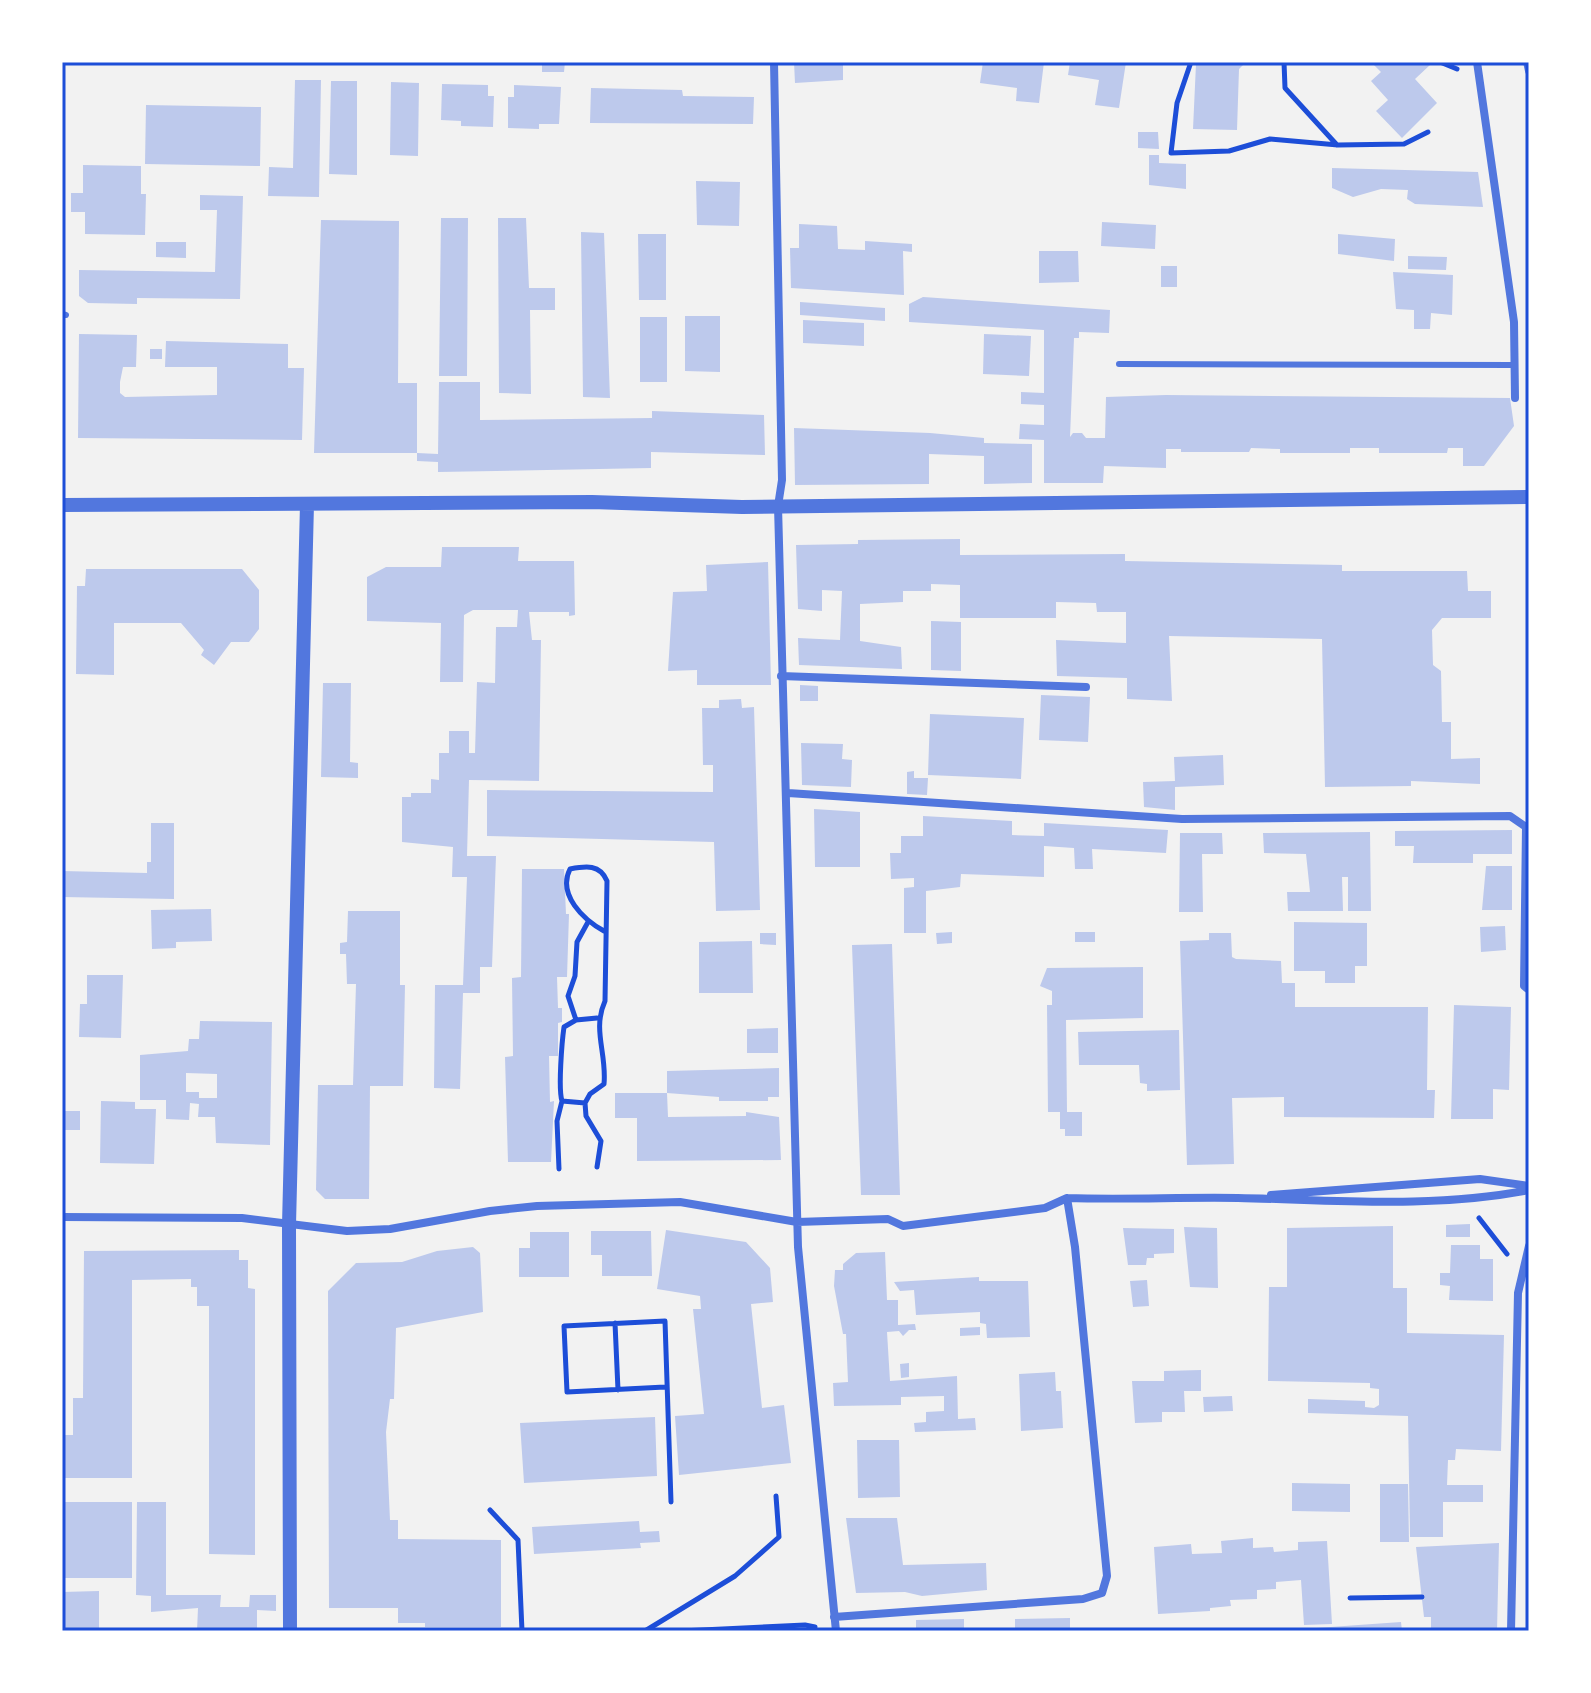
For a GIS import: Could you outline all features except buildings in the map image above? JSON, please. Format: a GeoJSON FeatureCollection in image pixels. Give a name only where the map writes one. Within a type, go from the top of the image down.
{"type":"FeatureCollection","features":[{"type":"Feature","properties":{"kind":"street"},"geometry":{"type":"LineString","coordinates":[[774,62],[782,480],[778,506],[781,676],[788,793],[797,1222],[820,1493],[836,1631]]}},
{"type":"Feature","properties":{"kind":"street"},"geometry":{"type":"LineString","coordinates":[[1477,62],[1514,322],[1515,398]]}},
{"type":"Feature","properties":{"kind":"street"},"geometry":{"type":"LineString","coordinates":[[1527,62],[1529,71]]}},
{"type":"Feature","properties":{"kind":"street"},"geometry":{"type":"LineString","coordinates":[[62,505],[592,502],[778,506],[1529,497]]}},
{"type":"Feature","properties":{"kind":"street"},"geometry":{"type":"LineString","coordinates":[[290,1631],[289,1225],[307,504]]}},
{"type":"Feature","properties":{"kind":"street"},"geometry":{"type":"LineString","coordinates":[[781,676],[1086,687]]}},
{"type":"Feature","properties":{"kind":"street"},"geometry":{"type":"LineString","coordinates":[[788,793],[1182,819],[1510,816],[1526,827],[1524,986],[1529,990]]}},
{"type":"Feature","properties":{"kind":"street"},"geometry":{"type":"LineString","coordinates":[[1238,1198],[1480,1179],[1529,1188]]}},
{"type":"Feature","properties":{"kind":"street"},"geometry":{"type":"LineString","coordinates":[[62,1217],[242,1218],[326,1231],[390,1229],[537,1206],[680,1202],[797,1222],[888,1219],[903,1226],[1045,1208],[1067,1198],[1238,1198],[1359,1204],[1481,1200],[1529,1188]]}},
{"type":"Feature","properties":{"kind":"street"},"geometry":{"type":"LineString","coordinates":[[834,1617],[1083,1599],[1102,1593],[1107,1576],[1075,1247],[1067,1198]]}},
{"type":"Feature","properties":{"kind":"street"},"geometry":{"type":"LineString","coordinates":[[1511,1631],[1518,1293],[1529,1246]]}},
{"type":"Feature","properties":{"kind":"lane"},"geometry":{"type":"LineString","coordinates":[[1119,364],[1514,365]]}},
{"type":"Feature","properties":{"kind":"path"},"geometry":{"type":"LineString","coordinates":[[1191,62],[1177,103],[1171,153],[1229,151],[1270,139],[1338,145],[1404,144],[1428,132]]}},
{"type":"Feature","properties":{"kind":"path"},"geometry":{"type":"LineString","coordinates":[[1284,62],[1285,88],[1338,145]]}},
{"type":"Feature","properties":{"kind":"path"},"geometry":{"type":"LineString","coordinates":[[597,1167],[601,1141],[586,1116],[585,1103],[590,1094],[604,1084],[597,1018],[605,1001],[607,881],[603,873],[594,867],[567,872],[567,885],[579,914],[604,931]]}},
{"type":"Feature","properties":{"kind":"path"},"geometry":{"type":"LineString","coordinates":[[576,1020],[568,996],[575,976],[577,942],[588,922]]}},
{"type":"Feature","properties":{"kind":"path"},"geometry":{"type":"LineString","coordinates":[[559,1169],[557,1121],[562,1101],[559,1090],[564,1067],[564,1027],[576,1020],[597,1018]]}},
{"type":"Feature","properties":{"kind":"path"},"geometry":{"type":"LineString","coordinates":[[562,1101],[585,1103]]}},
{"type":"Feature","properties":{"kind":"path"},"geometry":{"type":"LineString","coordinates":[[1481,1200],[1478,1217],[1508,1255],[1507,1293],[1518,1293]]}},
{"type":"Feature","properties":{"kind":"path"},"geometry":{"type":"LineString","coordinates":[[665,1321],[669,1387],[665,1387],[567,1392],[564,1326],[665,1321]]}},
{"type":"Feature","properties":{"kind":"path"},"geometry":{"type":"LineString","coordinates":[[615,1323],[618,1390]]}},
{"type":"Feature","properties":{"kind":"path"},"geometry":{"type":"LineString","coordinates":[[665,1387],[671,1502]]}},
{"type":"Feature","properties":{"kind":"path"},"geometry":{"type":"LineString","coordinates":[[645,1631],[735,1576],[779,1537],[776,1496]]}},
{"type":"Feature","properties":{"kind":"path"},"geometry":{"type":"LineString","coordinates":[[490,1510],[518,1540],[522,1631]]}},
{"type":"Feature","properties":{"kind":"path"},"geometry":{"type":"LineString","coordinates":[[1350,1598],[1422,1597]]}},
{"type":"Feature","properties":{"kind":"path"},"geometry":{"type":"LineString","coordinates":[[681,1631],[805,1625],[818,1628]]}}]}
